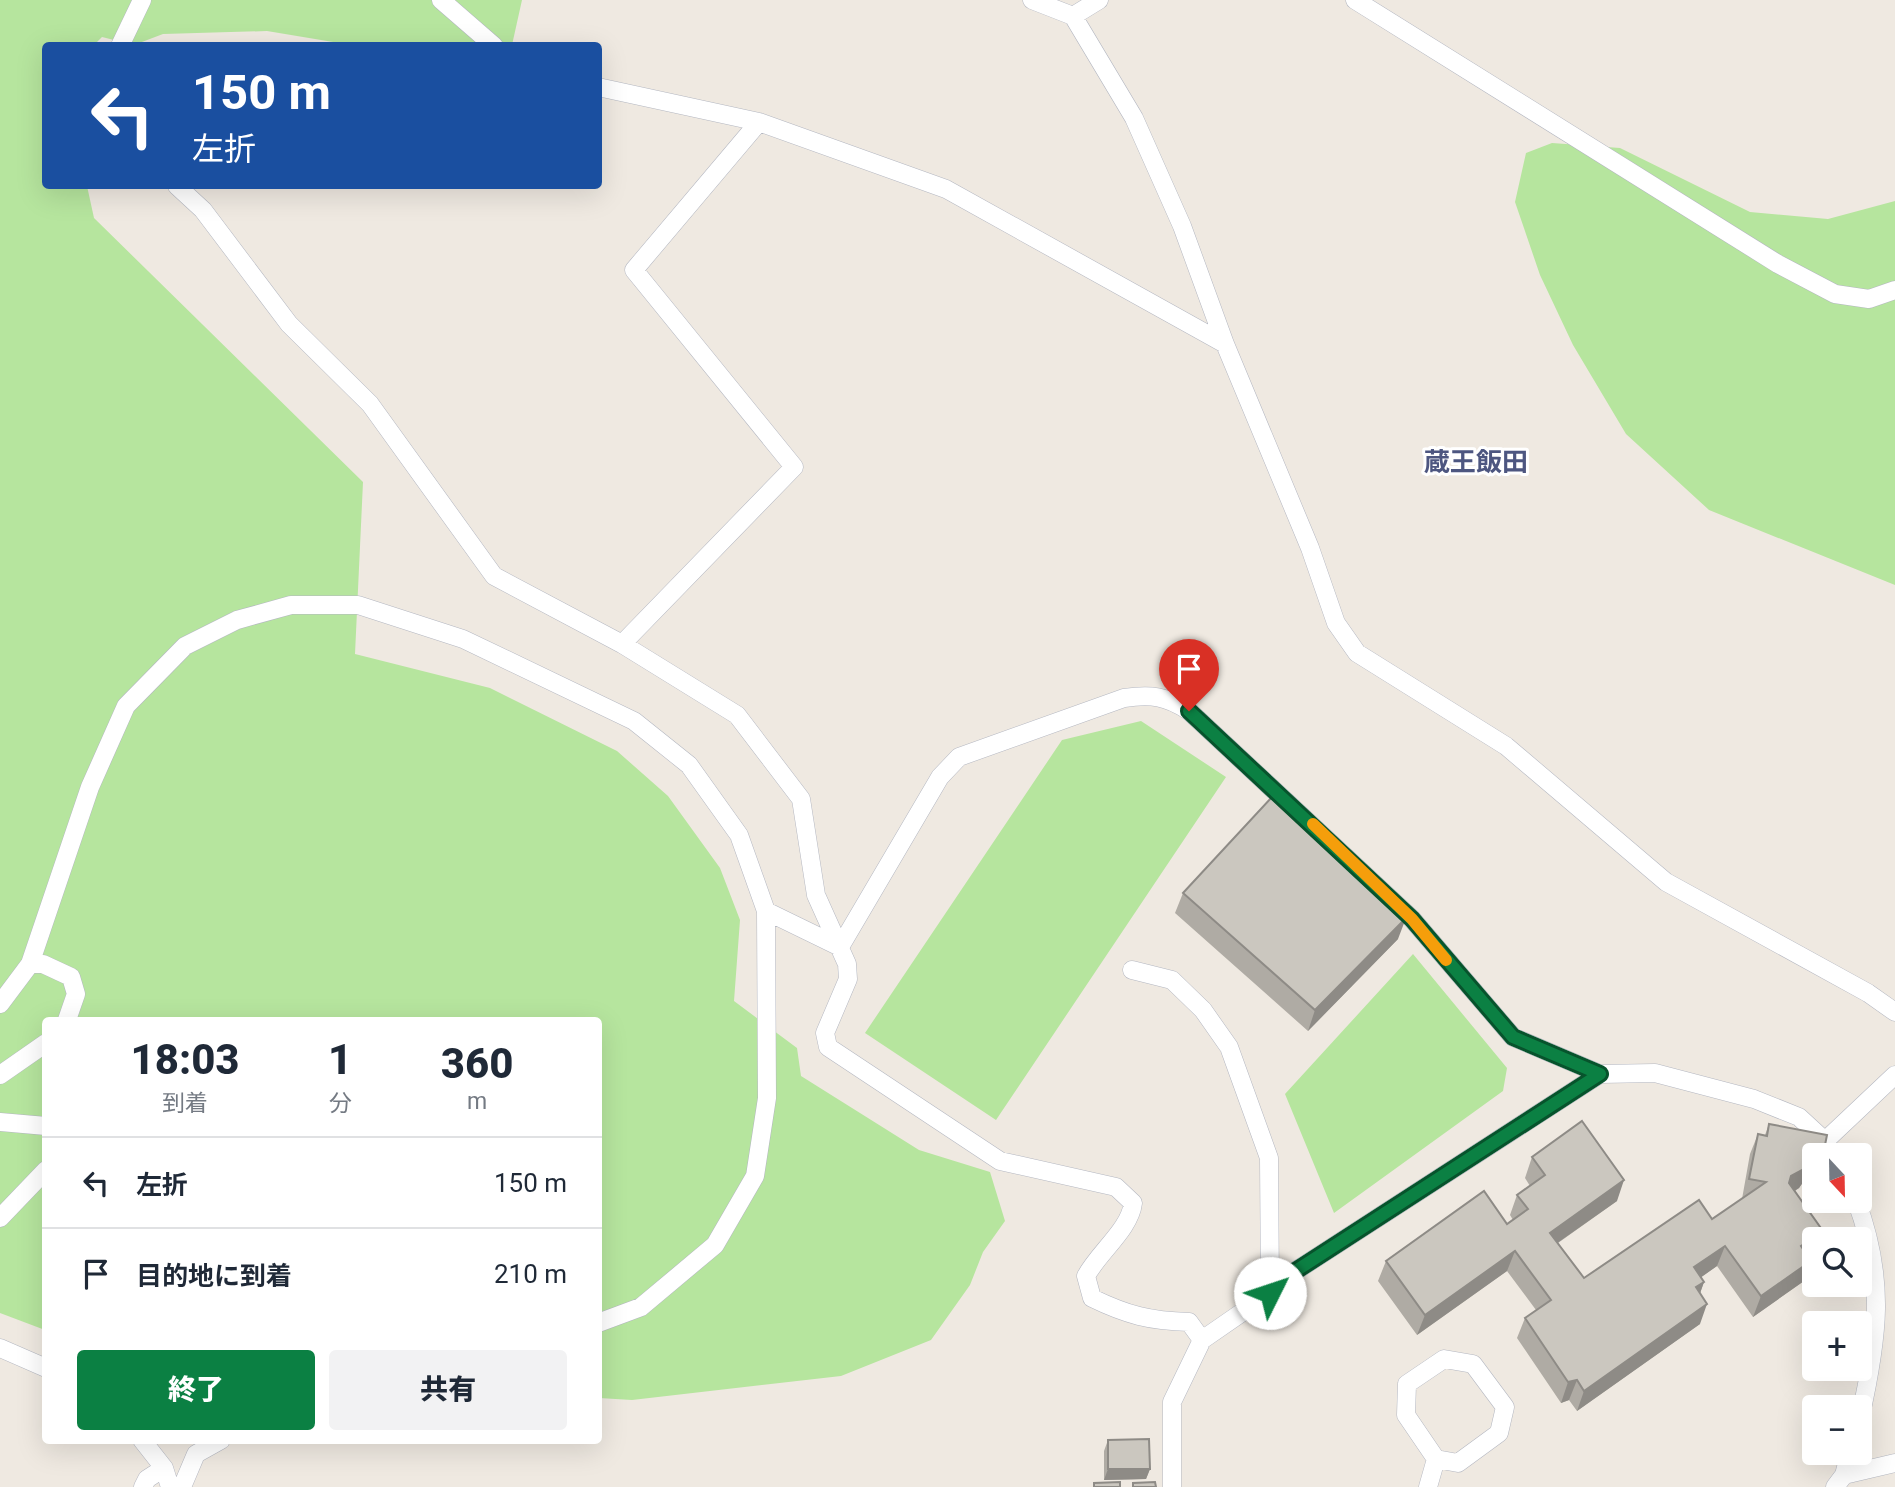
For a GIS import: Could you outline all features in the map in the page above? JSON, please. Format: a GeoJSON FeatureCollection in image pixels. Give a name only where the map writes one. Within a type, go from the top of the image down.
{"type":"FeatureCollection","features":[{"type":"Feature","properties":{"kind":"street"},"geometry":{"type":"LineString","coordinates":[[122,42],[142,0]]}},
{"type":"Feature","properties":{"kind":"street"},"geometry":{"type":"LineString","coordinates":[[441,0],[489,42]]}},
{"type":"Feature","properties":{"kind":"street"},"geometry":{"type":"LineString","coordinates":[[1032,0],[1073,16],[1134,118],[1182,226],[1225,344],[1310,548],[1336,623],[1357,653],[1506,746],[1666,883],[1868,993],[1895,1012]]}},
{"type":"Feature","properties":{"kind":"street"},"geometry":{"type":"LineString","coordinates":[[1073,16],[1099,0]]}},
{"type":"Feature","properties":{"kind":"street"},"geometry":{"type":"LineString","coordinates":[[1356,0],[1778,264],[1835,295],[1869,299],[1895,290]]}},
{"type":"Feature","properties":{"kind":"street"},"geometry":{"type":"LineString","coordinates":[[602,89],[759,122],[946,189],[1225,344]]}},
{"type":"Feature","properties":{"kind":"street"},"geometry":{"type":"LineString","coordinates":[[622,644],[794,467],[634,270],[759,122]]}},
{"type":"Feature","properties":{"kind":"street"},"geometry":{"type":"LineString","coordinates":[[180,189],[203,210],[289,324],[370,404],[494,576],[622,644],[737,715],[801,799],[816,895],[847,964],[848,979],[825,1033],[828,1047],[1000,1161],[1116,1187],[1133,1203],[1132,1215],[1096,1256],[1086,1276],[1093,1298],[1126,1315],[1161,1322],[1189,1322],[1202,1340]]}},
{"type":"Feature","properties":{"kind":"street"},"geometry":{"type":"LineString","coordinates":[[0,1004],[30,964],[90,787],[126,705],[185,646],[237,620],[291,605],[358,605],[463,639],[634,721],[689,765],[739,835],[765,911],[767,1098],[755,1175],[715,1245],[641,1307],[602,1322]]}},
{"type":"Feature","properties":{"kind":"street"},"geometry":{"type":"LineString","coordinates":[[840,947],[940,777],[959,757],[1124,698],[1153,694],[1171,699],[1189,711],[1372,880],[1412,919],[1513,1037],[1600,1074],[1655,1073],[1754,1099],[1799,1117],[1824,1143]]}},
{"type":"Feature","properties":{"kind":"street"},"geometry":{"type":"LineString","coordinates":[[765,911],[840,947]]}},
{"type":"Feature","properties":{"kind":"street"},"geometry":{"type":"LineString","coordinates":[[30,964],[43,964],[71,977],[76,994],[68,1017]]}},
{"type":"Feature","properties":{"kind":"street"},"geometry":{"type":"LineString","coordinates":[[1132,970],[1172,979],[1203,1010],[1229,1046],[1269,1158],[1270,1293]]}},
{"type":"Feature","properties":{"kind":"street"},"geometry":{"type":"LineString","coordinates":[[0,1075],[42,1046]]}},
{"type":"Feature","properties":{"kind":"street"},"geometry":{"type":"LineString","coordinates":[[1172,1487],[1172,1402],[1202,1340],[1270,1293],[1297,1270],[1600,1074]]}},
{"type":"Feature","properties":{"kind":"street"},"geometry":{"type":"LineString","coordinates":[[1834,1143],[1895,1075]]}},
{"type":"Feature","properties":{"kind":"street"},"geometry":{"type":"LineString","coordinates":[[0,1122],[42,1126]]}},
{"type":"Feature","properties":{"kind":"street"},"geometry":{"type":"LineString","coordinates":[[0,1218],[42,1174]]}},
{"type":"Feature","properties":{"kind":"street"},"geometry":{"type":"LineString","coordinates":[[1860,1213],[1874,1266],[1878,1318],[1864,1395]]}},
{"type":"Feature","properties":{"kind":"street"},"geometry":{"type":"LineString","coordinates":[[0,1348],[42,1366]]}},
{"type":"Feature","properties":{"kind":"street"},"geometry":{"type":"LineString","coordinates":[[1444,1359],[1473,1364],[1505,1408],[1499,1433],[1458,1463],[1436,1460],[1406,1415],[1407,1384],[1444,1359]]}},
{"type":"Feature","properties":{"kind":"street"},"geometry":{"type":"LineString","coordinates":[[145,1444],[164,1468],[170,1487]]}},
{"type":"Feature","properties":{"kind":"street"},"geometry":{"type":"LineString","coordinates":[[183,1487],[196,1454],[214,1444]]}},
{"type":"Feature","properties":{"kind":"street"},"geometry":{"type":"LineString","coordinates":[[1428,1487],[1436,1460]]}},
{"type":"Feature","properties":{"kind":"street"},"geometry":{"type":"LineString","coordinates":[[1839,1481],[1895,1463]]}},
{"type":"Feature","properties":{"kind":"street"},"geometry":{"type":"LineString","coordinates":[[143,1487],[147,1479],[164,1468]]}},
{"type":"Feature","properties":{"kind":"green space"},"geometry":{"type":"Polygon","coordinates":[[[0,0],[522,0],[513,42],[333,42],[267,31],[163,34],[142,42],[122,42],[102,37],[97,42],[42,42],[42,189],[88,189],[94,218],[363,482],[355,654],[490,688],[617,751],[668,796],[720,868],[740,920],[734,1001],[797,1048],[801,1076],[919,1150],[990,1172],[1005,1221],[983,1252],[970,1285],[931,1340],[841,1376],[632,1400],[602,1398],[602,1017],[42,1017],[42,1329],[0,1313],[0,0]]]}},
{"type":"Feature","properties":{"kind":"green space"},"geometry":{"type":"Polygon","coordinates":[[[1552,143],[1620,148],[1750,212],[1828,219],[1895,201],[1895,585],[1709,510],[1626,434],[1573,345],[1540,275],[1515,202],[1526,153],[1552,143]]]}},
{"type":"Feature","properties":{"kind":"green space"},"geometry":{"type":"Polygon","coordinates":[[[1141,721],[1226,777],[996,1120],[865,1033],[1062,740],[1141,721]]]}},
{"type":"Feature","properties":{"kind":"green space"},"geometry":{"type":"Polygon","coordinates":[[[1413,954],[1507,1068],[1503,1091],[1334,1213],[1285,1094],[1413,954]]]}},
{"type":"Feature","properties":{"kind":"building"},"geometry":{"type":"Polygon","coordinates":[[[1273,796],[1406,918],[1315,1010],[1183,893],[1273,796]]]}},
{"type":"Feature","properties":{"kind":"building"},"geometry":{"type":"Polygon","coordinates":[[[1582,1121],[1624,1180],[1550,1233],[1584,1278],[1699,1200],[1712,1219],[1766,1182],[1749,1179],[1758,1134],[1767,1136],[1769,1124],[1827,1135],[1825,1143],[1802,1143],[1802,1170],[1791,1176],[1789,1183],[1802,1201],[1802,1213],[1810,1213],[1820,1227],[1802,1227],[1802,1267],[1761,1296],[1725,1246],[1694,1267],[1704,1282],[1696,1287],[1707,1304],[1584,1391],[1577,1380],[1568,1382],[1525,1318],[1551,1300],[1515,1251],[1425,1315],[1386,1261],[1484,1191],[1507,1224],[1528,1209],[1517,1195],[1545,1175],[1532,1157],[1582,1121]]]}},
{"type":"Feature","properties":{"kind":"building"},"geometry":{"type":"Polygon","coordinates":[[[1149,1439],[1150,1469],[1108,1469],[1108,1440],[1149,1439]]]}},
{"type":"Feature","properties":{"kind":"building"},"geometry":{"type":"Polygon","coordinates":[[[1120,1482],[1120,1487],[1094,1487],[1094,1483],[1120,1482]]]}},
{"type":"Feature","properties":{"kind":"building"},"geometry":{"type":"Polygon","coordinates":[[[1155,1482],[1156,1487],[1133,1487],[1133,1483],[1155,1482]]]}},
{"type":"Feature","properties":{"kind":"slow traffic"},"geometry":{"type":"LineString","coordinates":[[1313,824],[1412,919],[1446,960]]}},
{"type":"Feature","properties":{"kind":"district","name":"蔵王飯田"},"geometry":{"type":"Point","coordinates":[1476,462]}},
{"type":"Feature","properties":{"kind":"route"},"geometry":{"type":"LineString","coordinates":[[1189,711],[1242,757],[1412,919],[1513,1037],[1600,1074],[1297,1270],[1270,1293]]}}]}
